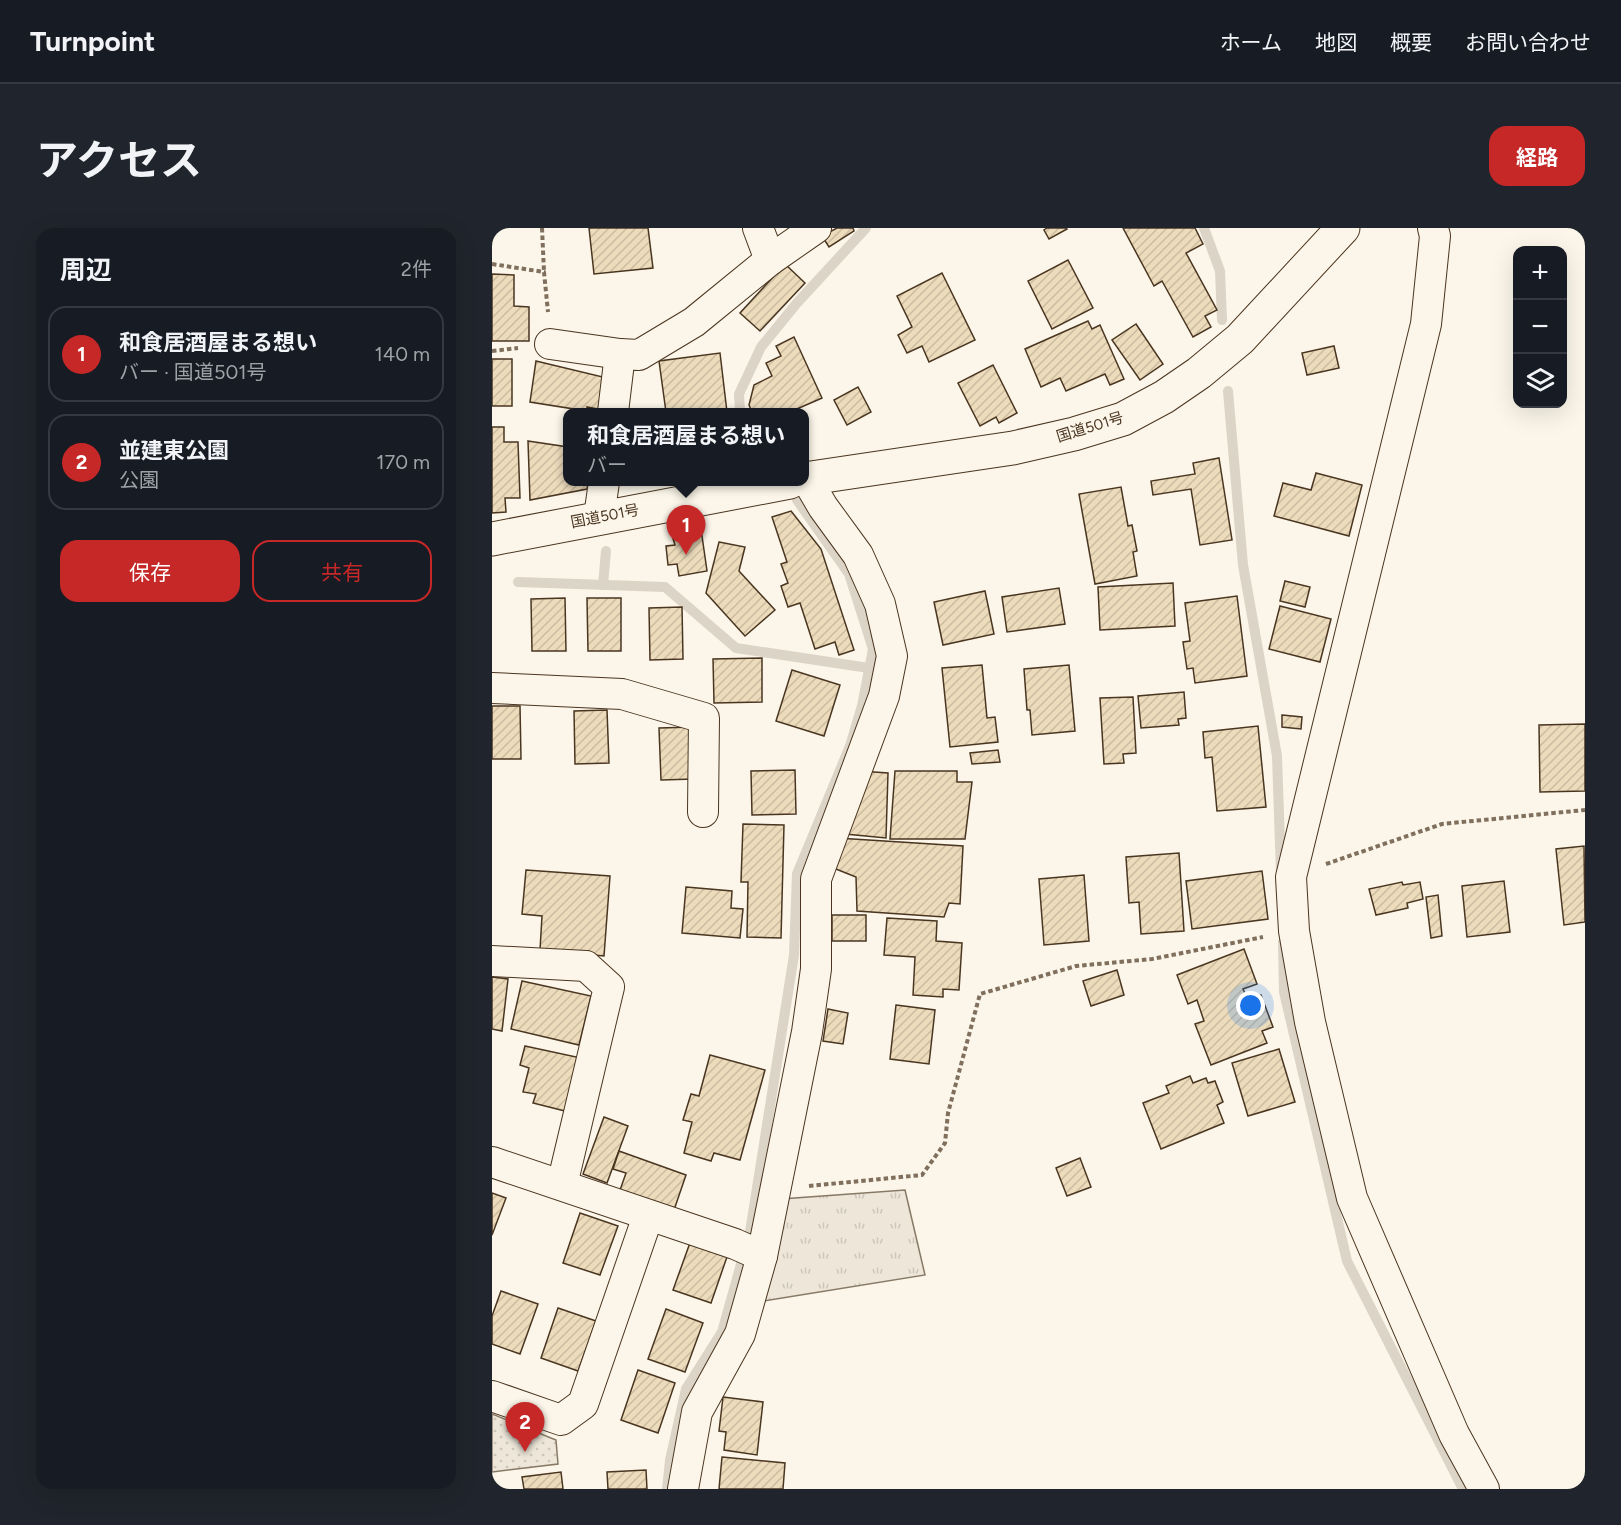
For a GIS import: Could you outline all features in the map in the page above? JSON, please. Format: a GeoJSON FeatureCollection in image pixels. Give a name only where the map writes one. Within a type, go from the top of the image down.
{"type":"FeatureCollection","features":[{"type":"Feature","properties":{"kind":"highway","name":"国道501号"},"geometry":{"type":"LineString","coordinates":[[809,479],[1013,448],[1074,434],[1123,419],[1164,397],[1199,373],[1240,339],[1344,228]]}},
{"type":"Feature","properties":{"kind":"highway","name":"国道501号"},"geometry":{"type":"LineString","coordinates":[[492,539],[767,486]]}},
{"type":"Feature","properties":{"kind":"street"},"geometry":{"type":"LineString","coordinates":[[758,228],[770,260]]}},
{"type":"Feature","properties":{"kind":"street"},"geometry":{"type":"LineString","coordinates":[[550,344],[639,355],[693,322],[770,260],[816,228]]}},
{"type":"Feature","properties":{"kind":"street"},"geometry":{"type":"LineString","coordinates":[[1433,228],[1426,324],[1291,877],[1294,931],[1310,1022],[1352,1198],[1454,1434],[1484,1489]]}},
{"type":"Feature","properties":{"kind":"street"},"geometry":{"type":"LineString","coordinates":[[613,408],[620,354]]}},
{"type":"Feature","properties":{"kind":"street"},"geometry":{"type":"LineString","coordinates":[[599,517],[603,486]]}},
{"type":"Feature","properties":{"kind":"street"},"geometry":{"type":"LineString","coordinates":[[682,1489],[697,1412],[740,1335],[762,1256],[807,1032],[816,969],[816,879],[884,696],[892,656],[880,604],[858,555],[805,486]]}},
{"type":"Feature","properties":{"kind":"street"},"geometry":{"type":"LineString","coordinates":[[492,688],[622,694],[704,718],[703,812]]}},
{"type":"Feature","properties":{"kind":"street"},"geometry":{"type":"LineString","coordinates":[[492,961],[586,966],[609,987],[562,1185]]}},
{"type":"Feature","properties":{"kind":"street"},"geometry":{"type":"LineString","coordinates":[[492,1162],[735,1244],[762,1256]]}},
{"type":"Feature","properties":{"kind":"street"},"geometry":{"type":"LineString","coordinates":[[492,1396],[561,1420],[584,1404],[648,1216]]}},
{"type":"Feature","properties":{"kind":"path"},"geometry":{"type":"LineString","coordinates":[[542,228],[550,344]]}},
{"type":"Feature","properties":{"kind":"path"},"geometry":{"type":"LineString","coordinates":[[492,264],[544,272]]}},
{"type":"Feature","properties":{"kind":"path"},"geometry":{"type":"LineString","coordinates":[[1291,877],[1442,824],[1585,810]]}},
{"type":"Feature","properties":{"kind":"path"},"geometry":{"type":"LineString","coordinates":[[775,1189],[922,1176],[945,1143],[948,1113],[980,994],[1076,966],[1152,959],[1294,931]]}},
{"type":"Feature","properties":{"kind":"green space"},"geometry":{"type":"Polygon","coordinates":[[[905,1190],[925,1275],[758,1302],[781,1199],[905,1190]]]}},
{"type":"Feature","properties":{"kind":"green space"},"geometry":{"type":"Polygon","coordinates":[[[492,1414],[556,1440],[558,1464],[492,1472],[492,1414]]]}},
{"type":"Feature","properties":{"kind":"building"},"geometry":{"type":"Polygon","coordinates":[[[589,228],[648,228],[653,268],[594,274],[589,228]]]}},
{"type":"Feature","properties":{"kind":"building"},"geometry":{"type":"Polygon","coordinates":[[[837,228],[853,228],[854,231],[829,247],[822,236],[837,228]]]}},
{"type":"Feature","properties":{"kind":"building"},"geometry":{"type":"Polygon","coordinates":[[[1047,228],[1067,229],[1049,239],[1044,230],[1047,228]]]}},
{"type":"Feature","properties":{"kind":"building"},"geometry":{"type":"Polygon","coordinates":[[[1123,228],[1195,228],[1203,244],[1186,253],[1217,310],[1205,316],[1211,327],[1193,337],[1162,281],[1154,286],[1123,228]]]}},
{"type":"Feature","properties":{"kind":"building"},"geometry":{"type":"Polygon","coordinates":[[[1068,260],[1093,308],[1052,329],[1028,281],[1068,260]]]}},
{"type":"Feature","properties":{"kind":"building"},"geometry":{"type":"Polygon","coordinates":[[[785,264],[805,283],[760,331],[740,313],[785,264]]]}},
{"type":"Feature","properties":{"kind":"building"},"geometry":{"type":"Polygon","coordinates":[[[942,273],[975,340],[929,362],[922,346],[907,353],[898,335],[912,327],[897,296],[942,273]]]}},
{"type":"Feature","properties":{"kind":"building"},"geometry":{"type":"Polygon","coordinates":[[[492,274],[514,275],[514,306],[529,307],[529,341],[492,341],[492,274]]]}},
{"type":"Feature","properties":{"kind":"building"},"geometry":{"type":"Polygon","coordinates":[[[1088,321],[1092,329],[1100,325],[1124,379],[1110,385],[1105,374],[1066,391],[1060,378],[1041,387],[1025,349],[1088,321]]]}},
{"type":"Feature","properties":{"kind":"building"},"geometry":{"type":"Polygon","coordinates":[[[1136,324],[1163,364],[1140,380],[1112,340],[1136,324]]]}},
{"type":"Feature","properties":{"kind":"building"},"geometry":{"type":"Polygon","coordinates":[[[794,337],[822,398],[799,408],[750,408],[754,385],[772,376],[766,363],[781,356],[776,346],[794,337]]]}},
{"type":"Feature","properties":{"kind":"building"},"geometry":{"type":"Polygon","coordinates":[[[1334,346],[1339,368],[1307,375],[1302,353],[1334,346]]]}},
{"type":"Feature","properties":{"kind":"building"},"geometry":{"type":"Polygon","coordinates":[[[720,353],[727,408],[665,408],[659,361],[720,353]]]}},
{"type":"Feature","properties":{"kind":"building"},"geometry":{"type":"Polygon","coordinates":[[[492,359],[512,359],[512,406],[492,406],[492,359]]]}},
{"type":"Feature","properties":{"kind":"building"},"geometry":{"type":"Polygon","coordinates":[[[536,361],[607,378],[603,408],[568,408],[530,402],[536,361]]]}},
{"type":"Feature","properties":{"kind":"building"},"geometry":{"type":"Polygon","coordinates":[[[993,365],[1017,413],[999,423],[996,417],[980,426],[958,383],[993,365]]]}},
{"type":"Feature","properties":{"kind":"building"},"geometry":{"type":"Polygon","coordinates":[[[858,387],[871,412],[847,425],[834,400],[858,387]]]}},
{"type":"Feature","properties":{"kind":"building"},"geometry":{"type":"Polygon","coordinates":[[[492,427],[504,427],[504,442],[518,442],[520,498],[505,498],[506,512],[492,513],[492,427]]]}},
{"type":"Feature","properties":{"kind":"building"},"geometry":{"type":"Polygon","coordinates":[[[528,441],[563,446],[563,486],[587,486],[587,489],[530,500],[528,441]]]}},
{"type":"Feature","properties":{"kind":"building"},"geometry":{"type":"Polygon","coordinates":[[[1219,458],[1232,540],[1200,545],[1191,489],[1153,495],[1151,481],[1195,474],[1193,463],[1219,458]]]}},
{"type":"Feature","properties":{"kind":"building"},"geometry":{"type":"Polygon","coordinates":[[[1316,473],[1362,485],[1349,536],[1274,516],[1283,483],[1311,490],[1316,473]]]}},
{"type":"Feature","properties":{"kind":"building"},"geometry":{"type":"Polygon","coordinates":[[[1121,487],[1128,526],[1132,525],[1137,551],[1133,552],[1137,576],[1095,584],[1079,494],[1121,487]]]}},
{"type":"Feature","properties":{"kind":"building"},"geometry":{"type":"Polygon","coordinates":[[[791,511],[821,549],[854,650],[839,655],[835,642],[815,649],[800,603],[788,607],[781,586],[788,583],[781,564],[787,562],[772,517],[791,511]]]}},
{"type":"Feature","properties":{"kind":"building"},"geometry":{"type":"Polygon","coordinates":[[[701,529],[707,571],[679,576],[677,564],[668,565],[666,546],[675,545],[672,535],[701,529]]]}},
{"type":"Feature","properties":{"kind":"building"},"geometry":{"type":"Polygon","coordinates":[[[719,542],[745,547],[739,571],[775,610],[745,636],[706,593],[719,542]]]}},
{"type":"Feature","properties":{"kind":"building"},"geometry":{"type":"Polygon","coordinates":[[[1285,581],[1310,587],[1305,607],[1280,601],[1285,581]]]}},
{"type":"Feature","properties":{"kind":"building"},"geometry":{"type":"Polygon","coordinates":[[[1173,583],[1175,626],[1100,630],[1098,587],[1173,583]]]}},
{"type":"Feature","properties":{"kind":"building"},"geometry":{"type":"Polygon","coordinates":[[[1059,588],[1065,624],[1007,632],[1002,597],[1059,588]]]}},
{"type":"Feature","properties":{"kind":"building"},"geometry":{"type":"Polygon","coordinates":[[[985,591],[994,634],[943,645],[934,602],[985,591]]]}},
{"type":"Feature","properties":{"kind":"building"},"geometry":{"type":"Polygon","coordinates":[[[1237,596],[1247,676],[1195,683],[1193,668],[1187,669],[1183,642],[1190,641],[1185,603],[1237,596]]]}},
{"type":"Feature","properties":{"kind":"building"},"geometry":{"type":"Polygon","coordinates":[[[565,598],[566,651],[532,651],[531,599],[565,598]]]}},
{"type":"Feature","properties":{"kind":"building"},"geometry":{"type":"Polygon","coordinates":[[[587,598],[621,598],[621,651],[588,651],[587,598]]]}},
{"type":"Feature","properties":{"kind":"building"},"geometry":{"type":"Polygon","coordinates":[[[1280,606],[1331,619],[1320,662],[1269,649],[1280,606]]]}},
{"type":"Feature","properties":{"kind":"building"},"geometry":{"type":"Polygon","coordinates":[[[682,607],[683,659],[650,660],[649,608],[682,607]]]}},
{"type":"Feature","properties":{"kind":"building"},"geometry":{"type":"Polygon","coordinates":[[[762,658],[762,702],[714,703],[713,659],[762,658]]]}},
{"type":"Feature","properties":{"kind":"building"},"geometry":{"type":"Polygon","coordinates":[[[982,665],[987,718],[995,717],[998,742],[950,747],[942,668],[982,665]]]}},
{"type":"Feature","properties":{"kind":"building"},"geometry":{"type":"Polygon","coordinates":[[[1069,665],[1075,731],[1032,735],[1030,710],[1027,710],[1024,669],[1069,665]]]}},
{"type":"Feature","properties":{"kind":"building"},"geometry":{"type":"Polygon","coordinates":[[[792,670],[840,685],[824,736],[776,721],[792,670]]]}},
{"type":"Feature","properties":{"kind":"building"},"geometry":{"type":"Polygon","coordinates":[[[1184,692],[1186,718],[1178,719],[1179,725],[1141,728],[1138,696],[1184,692]]]}},
{"type":"Feature","properties":{"kind":"building"},"geometry":{"type":"Polygon","coordinates":[[[1133,697],[1136,753],[1123,754],[1124,763],[1104,764],[1100,698],[1133,697]]]}},
{"type":"Feature","properties":{"kind":"building"},"geometry":{"type":"Polygon","coordinates":[[[492,706],[520,706],[521,759],[492,759],[492,706]]]}},
{"type":"Feature","properties":{"kind":"building"},"geometry":{"type":"Polygon","coordinates":[[[607,710],[609,763],[575,764],[574,711],[607,710]]]}},
{"type":"Feature","properties":{"kind":"building"},"geometry":{"type":"Polygon","coordinates":[[[1282,715],[1302,717],[1301,729],[1282,727],[1282,715]]]}},
{"type":"Feature","properties":{"kind":"building"},"geometry":{"type":"Polygon","coordinates":[[[1585,724],[1585,791],[1540,792],[1539,725],[1585,724]]]}},
{"type":"Feature","properties":{"kind":"building"},"geometry":{"type":"Polygon","coordinates":[[[1258,726],[1266,807],[1217,811],[1212,757],[1205,758],[1203,732],[1258,726]]]}},
{"type":"Feature","properties":{"kind":"building"},"geometry":{"type":"Polygon","coordinates":[[[693,727],[694,779],[661,780],[659,728],[693,727]]]}},
{"type":"Feature","properties":{"kind":"building"},"geometry":{"type":"Polygon","coordinates":[[[998,750],[1000,762],[972,764],[970,753],[998,750]]]}},
{"type":"Feature","properties":{"kind":"building"},"geometry":{"type":"Polygon","coordinates":[[[795,770],[796,814],[752,815],[751,771],[795,770]]]}},
{"type":"Feature","properties":{"kind":"building"},"geometry":{"type":"Polygon","coordinates":[[[860,771],[888,773],[886,838],[835,833],[860,771]]]}},
{"type":"Feature","properties":{"kind":"building"},"geometry":{"type":"Polygon","coordinates":[[[895,771],[957,771],[957,782],[972,782],[965,839],[890,839],[895,771]]]}},
{"type":"Feature","properties":{"kind":"building"},"geometry":{"type":"Polygon","coordinates":[[[743,824],[784,825],[781,938],[747,937],[748,882],[741,882],[743,824]]]}},
{"type":"Feature","properties":{"kind":"building"},"geometry":{"type":"Polygon","coordinates":[[[837,838],[963,846],[960,904],[949,903],[944,917],[857,911],[856,877],[826,865],[837,838]]]}},
{"type":"Feature","properties":{"kind":"building"},"geometry":{"type":"Polygon","coordinates":[[[1584,846],[1585,922],[1564,925],[1556,849],[1584,846]]]}},
{"type":"Feature","properties":{"kind":"building"},"geometry":{"type":"Polygon","coordinates":[[[1179,853],[1184,931],[1141,934],[1139,902],[1129,903],[1126,857],[1179,853]]]}},
{"type":"Feature","properties":{"kind":"building"},"geometry":{"type":"Polygon","coordinates":[[[526,870],[610,876],[604,956],[540,950],[542,916],[522,914],[526,870]]]}},
{"type":"Feature","properties":{"kind":"building"},"geometry":{"type":"Polygon","coordinates":[[[1262,871],[1268,919],[1192,929],[1186,881],[1262,871]]]}},
{"type":"Feature","properties":{"kind":"building"},"geometry":{"type":"Polygon","coordinates":[[[1084,875],[1089,941],[1044,945],[1039,879],[1084,875]]]}},
{"type":"Feature","properties":{"kind":"building"},"geometry":{"type":"Polygon","coordinates":[[[1504,881],[1510,932],[1467,937],[1462,886],[1504,881]]]}},
{"type":"Feature","properties":{"kind":"building"},"geometry":{"type":"Polygon","coordinates":[[[1402,882],[1403,885],[1420,882],[1423,899],[1407,903],[1408,908],[1376,915],[1369,889],[1402,882]]]}},
{"type":"Feature","properties":{"kind":"building"},"geometry":{"type":"Polygon","coordinates":[[[686,887],[732,891],[731,908],[743,909],[740,938],[682,933],[686,887]]]}},
{"type":"Feature","properties":{"kind":"building"},"geometry":{"type":"Polygon","coordinates":[[[1438,895],[1442,936],[1431,938],[1426,897],[1438,895]]]}},
{"type":"Feature","properties":{"kind":"building"},"geometry":{"type":"Polygon","coordinates":[[[832,915],[866,915],[866,941],[832,941],[832,915]]]}},
{"type":"Feature","properties":{"kind":"building"},"geometry":{"type":"Polygon","coordinates":[[[887,918],[937,921],[936,941],[962,943],[959,990],[943,989],[943,997],[913,995],[915,957],[884,955],[887,918]]]}},
{"type":"Feature","properties":{"kind":"building"},"geometry":{"type":"Polygon","coordinates":[[[1244,949],[1257,984],[1243,989],[1248,1000],[1261,995],[1273,1027],[1262,1031],[1267,1043],[1211,1065],[1195,1024],[1204,1021],[1197,1000],[1188,1004],[1177,975],[1244,949]]]}},
{"type":"Feature","properties":{"kind":"building"},"geometry":{"type":"Polygon","coordinates":[[[1117,970],[1124,995],[1091,1006],[1083,981],[1117,970]]]}},
{"type":"Feature","properties":{"kind":"building"},"geometry":{"type":"Polygon","coordinates":[[[492,977],[508,979],[502,1031],[492,1029],[492,977]]]}},
{"type":"Feature","properties":{"kind":"building"},"geometry":{"type":"Polygon","coordinates":[[[522,981],[591,996],[579,1045],[511,1029],[522,981]]]}},
{"type":"Feature","properties":{"kind":"building"},"geometry":{"type":"Polygon","coordinates":[[[896,1005],[935,1010],[929,1064],[890,1059],[896,1005]]]}},
{"type":"Feature","properties":{"kind":"building"},"geometry":{"type":"Polygon","coordinates":[[[828,1009],[848,1013],[843,1044],[823,1041],[828,1009]]]}},
{"type":"Feature","properties":{"kind":"building"},"geometry":{"type":"Polygon","coordinates":[[[525,1046],[581,1058],[569,1112],[533,1103],[536,1094],[523,1092],[529,1068],[520,1065],[525,1046]]]}},
{"type":"Feature","properties":{"kind":"building"},"geometry":{"type":"Polygon","coordinates":[[[1279,1049],[1295,1102],[1248,1116],[1232,1063],[1279,1049]]]}},
{"type":"Feature","properties":{"kind":"building"},"geometry":{"type":"Polygon","coordinates":[[[710,1055],[765,1070],[740,1160],[714,1153],[711,1161],[684,1153],[692,1122],[683,1120],[691,1094],[699,1096],[710,1055]]]}},
{"type":"Feature","properties":{"kind":"building"},"geometry":{"type":"Polygon","coordinates":[[[1190,1076],[1193,1083],[1206,1078],[1208,1083],[1215,1081],[1223,1102],[1217,1105],[1224,1123],[1161,1149],[1143,1103],[1169,1093],[1166,1086],[1190,1076]]]}},
{"type":"Feature","properties":{"kind":"building"},"geometry":{"type":"Polygon","coordinates":[[[604,1117],[628,1126],[607,1183],[583,1174],[604,1117]]]}},
{"type":"Feature","properties":{"kind":"building"},"geometry":{"type":"Polygon","coordinates":[[[619,1151],[686,1175],[673,1213],[619,1193],[626,1173],[613,1169],[619,1151]]]}},
{"type":"Feature","properties":{"kind":"building"},"geometry":{"type":"Polygon","coordinates":[[[1080,1158],[1091,1187],[1067,1196],[1056,1168],[1080,1158]]]}},
{"type":"Feature","properties":{"kind":"building"},"geometry":{"type":"Polygon","coordinates":[[[492,1193],[506,1198],[492,1235],[492,1193]]]}},
{"type":"Feature","properties":{"kind":"building"},"geometry":{"type":"Polygon","coordinates":[[[580,1213],[618,1226],[600,1275],[563,1263],[580,1213]]]}},
{"type":"Feature","properties":{"kind":"building"},"geometry":{"type":"Polygon","coordinates":[[[691,1240],[728,1254],[711,1303],[673,1290],[691,1240]]]}},
{"type":"Feature","properties":{"kind":"building"},"geometry":{"type":"Polygon","coordinates":[[[501,1291],[538,1304],[520,1354],[492,1344],[492,1316],[501,1291]]]}},
{"type":"Feature","properties":{"kind":"building"},"geometry":{"type":"Polygon","coordinates":[[[558,1308],[596,1321],[578,1371],[541,1358],[558,1308]]]}},
{"type":"Feature","properties":{"kind":"building"},"geometry":{"type":"Polygon","coordinates":[[[666,1309],[703,1323],[685,1372],[648,1359],[666,1309]]]}},
{"type":"Feature","properties":{"kind":"building"},"geometry":{"type":"Polygon","coordinates":[[[638,1370],[675,1383],[658,1433],[621,1420],[638,1370]]]}},
{"type":"Feature","properties":{"kind":"building"},"geometry":{"type":"Polygon","coordinates":[[[723,1397],[763,1402],[757,1455],[724,1450],[726,1432],[719,1431],[723,1397]]]}},
{"type":"Feature","properties":{"kind":"building"},"geometry":{"type":"Polygon","coordinates":[[[722,1457],[785,1463],[783,1489],[719,1489],[722,1457]]]}},
{"type":"Feature","properties":{"kind":"building"},"geometry":{"type":"Polygon","coordinates":[[[646,1470],[647,1489],[608,1489],[607,1472],[646,1470]]]}},
{"type":"Feature","properties":{"kind":"building"},"geometry":{"type":"Polygon","coordinates":[[[561,1472],[563,1489],[524,1489],[522,1477],[561,1472]]]}},
{"type":"Feature","properties":{"kind":"waterway"},"geometry":{"type":"LineString","coordinates":[[740,408],[739,394],[761,347],[797,303],[866,228]]}},
{"type":"Feature","properties":{"kind":"waterway"},"geometry":{"type":"LineString","coordinates":[[1204,228],[1220,271],[1222,320]]}},
{"type":"Feature","properties":{"kind":"waterway"},"geometry":{"type":"LineString","coordinates":[[1228,391],[1243,565],[1277,756],[1281,873]]}},
{"type":"Feature","properties":{"kind":"waterway"},"geometry":{"type":"LineString","coordinates":[[667,1489],[670,1460],[686,1389],[722,1332],[750,1232],[794,955],[797,874],[850,746],[862,706],[873,649],[849,574],[797,500]]}},
{"type":"Feature","properties":{"kind":"waterway"},"geometry":{"type":"LineString","coordinates":[[603,585],[606,551]]}},
{"type":"Feature","properties":{"kind":"waterway"},"geometry":{"type":"LineString","coordinates":[[518,582],[665,587],[736,648],[869,668]]}},
{"type":"Feature","properties":{"kind":"waterway"},"geometry":{"type":"LineString","coordinates":[[1283,942],[1284,992],[1347,1261],[1463,1489]]}},
{"type":"Feature","properties":{"kind":"place","name":"和食居酒屋まる想い"},"geometry":{"type":"Point","coordinates":[686,555]}},
{"type":"Feature","properties":{"kind":"place","name":"並建東公園"},"geometry":{"type":"Point","coordinates":[525,1452]}}]}
